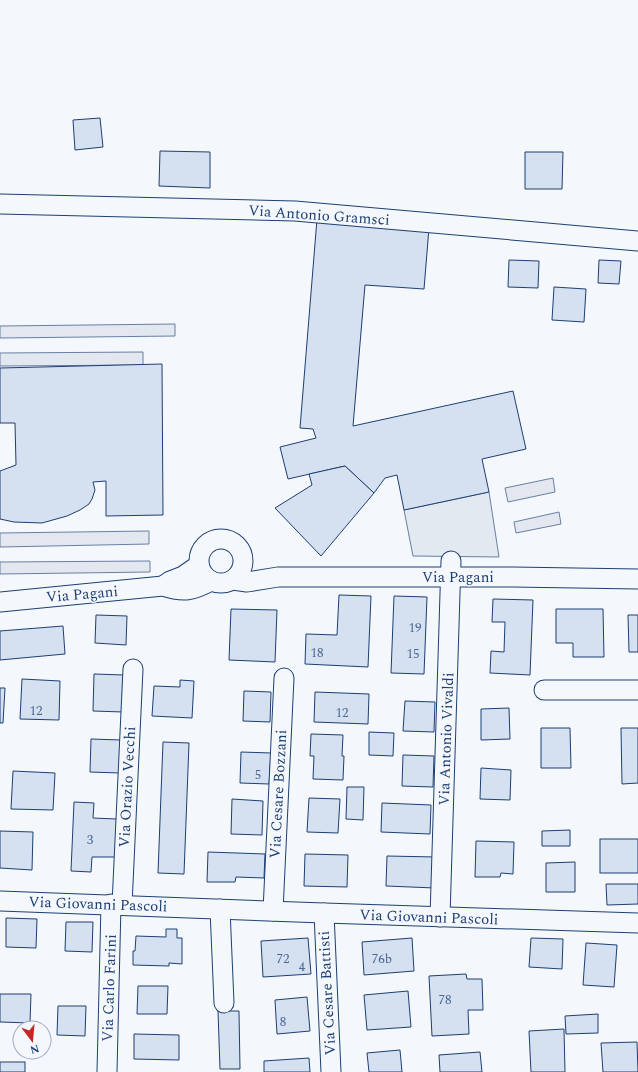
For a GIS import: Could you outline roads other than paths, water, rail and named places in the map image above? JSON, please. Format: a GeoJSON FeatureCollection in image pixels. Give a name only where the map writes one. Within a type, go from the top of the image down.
{"type":"FeatureCollection","features":[{"type":"Feature","properties":{"kind":"street","name":"Via Antonio Gramsci"},"geometry":{"type":"LineString","coordinates":[[0,204],[295,211],[638,241]]}},
{"type":"Feature","properties":{"kind":"street"},"geometry":{"type":"LineString","coordinates":[[220,539],[229,540],[237,546],[243,555],[244,562],[242,570],[233,580],[224,584],[215,583],[203,574],[199,565],[199,556],[203,548],[210,542],[220,539]]}},
{"type":"Feature","properties":{"kind":"street"},"geometry":{"type":"LineString","coordinates":[[244,562],[257,572],[278,577]]}},
{"type":"Feature","properties":{"kind":"street"},"geometry":{"type":"LineString","coordinates":[[163,586],[170,581],[183,576],[199,565]]}},
{"type":"Feature","properties":{"kind":"street","name":"Via Pagani"},"geometry":{"type":"LineString","coordinates":[[278,577],[451,569],[513,577],[638,579]]}},
{"type":"Feature","properties":{"kind":"street","name":"Via Antonio Vivaldi"},"geometry":{"type":"LineString","coordinates":[[440,917],[451,569]]}},
{"type":"Feature","properties":{"kind":"street"},"geometry":{"type":"LineString","coordinates":[[233,580],[247,582],[278,577]]}},
{"type":"Feature","properties":{"kind":"street"},"geometry":{"type":"LineString","coordinates":[[163,586],[178,591],[197,588],[211,581]]}},
{"type":"Feature","properties":{"kind":"street","name":"Via Pagani"},"geometry":{"type":"LineString","coordinates":[[0,602],[163,586]]}},
{"type":"Feature","properties":{"kind":"street","name":"Via Orazio Vecchi"},"geometry":{"type":"LineString","coordinates":[[116,905],[133,669]]}},
{"type":"Feature","properties":{"kind":"street","name":"Via Cesare Bozzani"},"geometry":{"type":"LineString","coordinates":[[273,911],[284,678]]}},
{"type":"Feature","properties":{"kind":"street"},"geometry":{"type":"LineString","coordinates":[[544,690],[638,690]]}},
{"type":"Feature","properties":{"kind":"street","name":"Via Giovanni Pascoli"},"geometry":{"type":"LineString","coordinates":[[0,901],[638,923]]}},
{"type":"Feature","properties":{"kind":"street","name":"Via Carlo Farini"},"geometry":{"type":"LineString","coordinates":[[107,1072],[116,905]]}},
{"type":"Feature","properties":{"kind":"street"},"geometry":{"type":"LineString","coordinates":[[220,909],[224,1003]]}},
{"type":"Feature","properties":{"kind":"street","name":"Via Cesare Battisti"},"geometry":{"type":"LineString","coordinates":[[324,913],[331,1072]]}}]}
